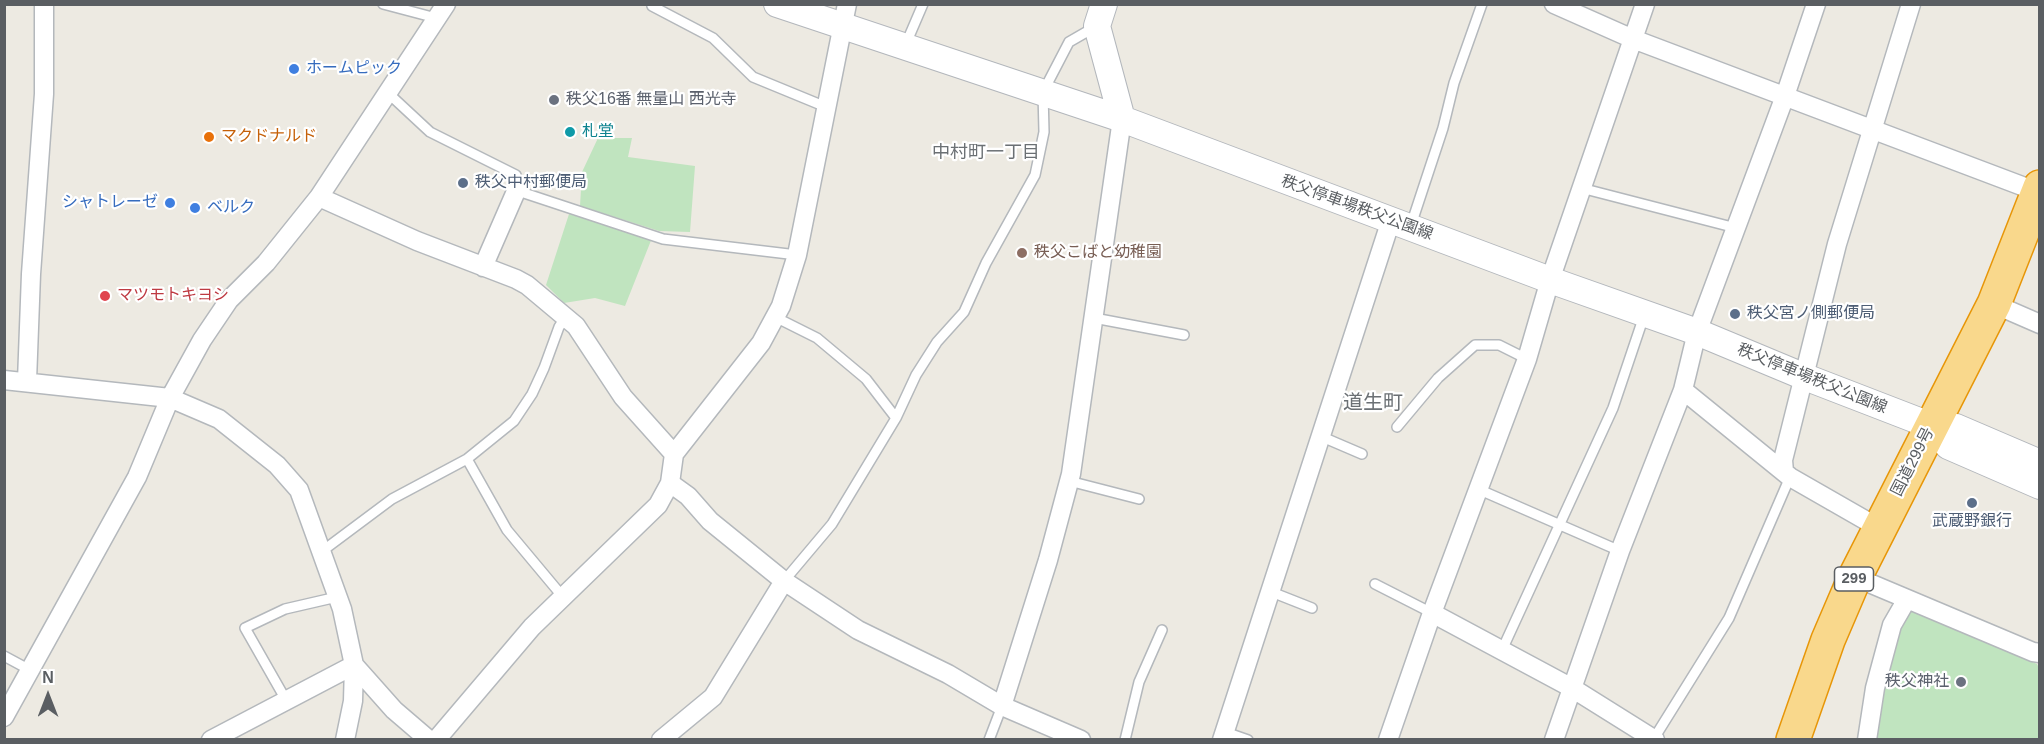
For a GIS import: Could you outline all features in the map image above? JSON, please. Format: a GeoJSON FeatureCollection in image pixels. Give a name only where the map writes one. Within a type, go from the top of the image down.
{"type":"FeatureCollection","features":[{"type":"Feature","properties":{"kind":"highway","name":"国道299号"},"geometry":{"type":"LineString","coordinates":[[1793,740],[1828,640],[1855,577],[1994,303],[2037,201]]}},
{"type":"Feature","properties":{"kind":"main road","name":"秩父停車場秩父公園線"},"geometry":{"type":"LineString","coordinates":[[777,4],[844,16],[904,47],[1122,119],[1550,280],[1697,332],[1805,378],[1932,426],[1956,427],[2040,463]]}},
{"type":"Feature","properties":{"kind":"main road"},"geometry":{"type":"LineString","coordinates":[[1100,15],[1122,119]]}},
{"type":"Feature","properties":{"kind":"main road","name":"秩父停車場秩父公園線"},"geometry":{"type":"LineString","coordinates":[[1932,426],[1948,446],[2040,486]]}},
{"type":"Feature","properties":{"kind":"street"},"geometry":{"type":"LineString","coordinates":[[27,381],[31,274],[44,94],[44,4]]}},
{"type":"Feature","properties":{"kind":"street"},"geometry":{"type":"LineString","coordinates":[[1554,4],[1633,39],[1873,131],[2037,201]]}},
{"type":"Feature","properties":{"kind":"street"},"geometry":{"type":"LineString","coordinates":[[1388,740],[1432,613],[1480,490],[1527,359],[1550,280],[1646,4]]}},
{"type":"Feature","properties":{"kind":"street"},"geometry":{"type":"LineString","coordinates":[[1554,740],[1620,551],[1683,390],[1697,332],[1785,96],[1816,4]]}},
{"type":"Feature","properties":{"kind":"street"},"geometry":{"type":"LineString","coordinates":[[1787,475],[1783,460],[1837,243],[1911,4]]}},
{"type":"Feature","properties":{"kind":"street"},"geometry":{"type":"LineString","coordinates":[[4,717],[137,477],[170,398],[202,340],[229,300],[266,263],[319,197],[441,11]]}},
{"type":"Feature","properties":{"kind":"street"},"geometry":{"type":"LineString","coordinates":[[436,740],[532,627],[658,505],[670,483],[674,454],[761,343],[781,306],[797,255],[844,16]]}},
{"type":"Feature","properties":{"kind":"street"},"geometry":{"type":"LineString","coordinates":[[1002,706],[1048,560],[1069,481],[1122,119]]}},
{"type":"Feature","properties":{"kind":"street"},"geometry":{"type":"LineString","coordinates":[[483,267],[517,189]]}},
{"type":"Feature","properties":{"kind":"street"},"geometry":{"type":"LineString","coordinates":[[319,197],[417,241],[527,285],[566,316],[576,327],[623,397],[674,454]]}},
{"type":"Feature","properties":{"kind":"street"},"geometry":{"type":"LineString","coordinates":[[1223,736],[1319,436],[1400,224]]}},
{"type":"Feature","properties":{"kind":"street"},"geometry":{"type":"LineString","coordinates":[[1994,303],[2040,324]]}},
{"type":"Feature","properties":{"kind":"street"},"geometry":{"type":"LineString","coordinates":[[5,378],[170,398],[219,419],[277,465],[299,490],[337,597],[354,665],[353,702],[345,740]]}},
{"type":"Feature","properties":{"kind":"street"},"geometry":{"type":"LineString","coordinates":[[1683,390],[1787,475],[1879,528]]}},
{"type":"Feature","properties":{"kind":"street"},"geometry":{"type":"LineString","coordinates":[[670,483],[688,496],[710,521],[784,581],[858,630],[948,674],[1002,706],[1081,740]]}},
{"type":"Feature","properties":{"kind":"street"},"geometry":{"type":"LineString","coordinates":[[1855,577],[2038,651]]}},
{"type":"Feature","properties":{"kind":"street"},"geometry":{"type":"LineString","coordinates":[[661,740],[713,697],[784,581]]}},
{"type":"Feature","properties":{"kind":"street"},"geometry":{"type":"LineString","coordinates":[[1867,740],[1875,688],[1892,625],[1907,599]]}},
{"type":"Feature","properties":{"kind":"street"},"geometry":{"type":"LineString","coordinates":[[1432,613],[1572,688],[1654,739]]}},
{"type":"Feature","properties":{"kind":"street"},"geometry":{"type":"LineString","coordinates":[[211,740],[354,665]]}},
{"type":"Feature","properties":{"kind":"street"},"geometry":{"type":"LineString","coordinates":[[354,665],[394,710],[429,740]]}},
{"type":"Feature","properties":{"kind":"lane"},"geometry":{"type":"LineString","coordinates":[[383,4],[441,11]]}},
{"type":"Feature","properties":{"kind":"lane"},"geometry":{"type":"LineString","coordinates":[[904,47],[923,4]]}},
{"type":"Feature","properties":{"kind":"lane"},"geometry":{"type":"LineString","coordinates":[[1400,224],[1443,128],[1454,83],[1482,4]]}},
{"type":"Feature","properties":{"kind":"lane"},"geometry":{"type":"LineString","coordinates":[[652,6],[713,38],[753,77],[826,107]]}},
{"type":"Feature","properties":{"kind":"lane"},"geometry":{"type":"LineString","coordinates":[[784,581],[832,524],[896,418],[916,375],[937,342],[964,312],[986,263],[1035,175],[1044,132],[1043,92],[1069,42],[1100,15]]}},
{"type":"Feature","properties":{"kind":"lane"},"geometry":{"type":"LineString","coordinates":[[388,93],[430,132],[516,175],[517,189],[663,239],[797,255]]}},
{"type":"Feature","properties":{"kind":"lane"},"geometry":{"type":"LineString","coordinates":[[1581,188],[1736,228]]}},
{"type":"Feature","properties":{"kind":"lane"},"geometry":{"type":"LineString","coordinates":[[1502,650],[1613,408],[1645,313]]}},
{"type":"Feature","properties":{"kind":"lane"},"geometry":{"type":"LineString","coordinates":[[321,552],[392,499],[467,459],[514,421],[532,394],[559,327],[566,316]]}},
{"type":"Feature","properties":{"kind":"lane"},"geometry":{"type":"LineString","coordinates":[[775,317],[817,338],[866,379],[896,418]]}},
{"type":"Feature","properties":{"kind":"lane"},"geometry":{"type":"LineString","coordinates":[[1094,318],[1184,335]]}},
{"type":"Feature","properties":{"kind":"lane"},"geometry":{"type":"LineString","coordinates":[[1397,427],[1438,378],[1475,345],[1499,345],[1527,359]]}},
{"type":"Feature","properties":{"kind":"lane"},"geometry":{"type":"LineString","coordinates":[[1319,436],[1362,454]]}},
{"type":"Feature","properties":{"kind":"lane"},"geometry":{"type":"LineString","coordinates":[[467,459],[507,530],[563,597]]}},
{"type":"Feature","properties":{"kind":"lane"},"geometry":{"type":"LineString","coordinates":[[1654,739],[1730,618],[1787,475]]}},
{"type":"Feature","properties":{"kind":"lane"},"geometry":{"type":"LineString","coordinates":[[1069,481],[1139,499]]}},
{"type":"Feature","properties":{"kind":"lane"},"geometry":{"type":"LineString","coordinates":[[1480,490],[1620,551]]}},
{"type":"Feature","properties":{"kind":"lane"},"geometry":{"type":"LineString","coordinates":[[1375,584],[1432,613]]}},
{"type":"Feature","properties":{"kind":"lane"},"geometry":{"type":"LineString","coordinates":[[1269,591],[1312,608]]}},
{"type":"Feature","properties":{"kind":"lane"},"geometry":{"type":"LineString","coordinates":[[286,700],[245,628],[285,609],[337,597]]}},
{"type":"Feature","properties":{"kind":"lane"},"geometry":{"type":"LineString","coordinates":[[1125,740],[1139,682],[1162,630]]}},
{"type":"Feature","properties":{"kind":"lane"},"geometry":{"type":"LineString","coordinates":[[4,656],[30,670]]}},
{"type":"Feature","properties":{"kind":"lane"},"geometry":{"type":"LineString","coordinates":[[989,740],[1002,706]]}},
{"type":"Feature","properties":{"kind":"lane"},"geometry":{"type":"LineString","coordinates":[[1223,736],[1248,740]]}},
{"type":"Feature","properties":{"kind":"green space"},"geometry":{"type":"Polygon","coordinates":[[[598,138],[632,138],[628,157],[695,166],[690,232],[659,231],[580,206],[582,172],[598,138]]]}},
{"type":"Feature","properties":{"kind":"green space"},"geometry":{"type":"Polygon","coordinates":[[[569,214],[652,238],[625,306],[595,298],[564,303],[546,285],[569,214]]]}},
{"type":"Feature","properties":{"kind":"green space","name":"秩父神社"},"geometry":{"type":"Polygon","coordinates":[[[1916,609],[2037,664],[2039,668],[2039,739],[1874,740],[1892,649],[1906,612],[1916,609]]]}},
{"type":"Feature","properties":{"kind":"place","name":"ホームピック"},"geometry":{"type":"Point","coordinates":[294,69]}},
{"type":"Feature","properties":{"kind":"place","name":"秩父16番 無量山 西光寺"},"geometry":{"type":"Point","coordinates":[554,100]}},
{"type":"Feature","properties":{"kind":"place","name":"札堂"},"geometry":{"type":"Point","coordinates":[570,132]}},
{"type":"Feature","properties":{"kind":"place","name":"マクドナルド"},"geometry":{"type":"Point","coordinates":[209,137]}},
{"type":"Feature","properties":{"kind":"place","name":"秩父中村郵便局"},"geometry":{"type":"Point","coordinates":[463,183]}},
{"type":"Feature","properties":{"kind":"place","name":"シャトレーゼ"},"geometry":{"type":"Point","coordinates":[170,203]}},
{"type":"Feature","properties":{"kind":"place","name":"ベルク"},"geometry":{"type":"Point","coordinates":[195,208]}},
{"type":"Feature","properties":{"kind":"place","name":"秩父こばと幼稚園"},"geometry":{"type":"Point","coordinates":[1022,253]}},
{"type":"Feature","properties":{"kind":"place","name":"マツモトキヨシ"},"geometry":{"type":"Point","coordinates":[105,296]}},
{"type":"Feature","properties":{"kind":"place","name":"秩父宮ノ側郵便局"},"geometry":{"type":"Point","coordinates":[1735,314]}},
{"type":"Feature","properties":{"kind":"place","name":"武蔵野銀行"},"geometry":{"type":"Point","coordinates":[1972,503]}},
{"type":"Feature","properties":{"kind":"place","name":"秩父神社"},"geometry":{"type":"Point","coordinates":[1961,682]}},
{"type":"Feature","properties":{"kind":"district","name":"中村町一丁目"},"geometry":{"type":"Point","coordinates":[986,153]}},
{"type":"Feature","properties":{"kind":"district","name":"道生町"},"geometry":{"type":"Point","coordinates":[1373,403]}}]}
